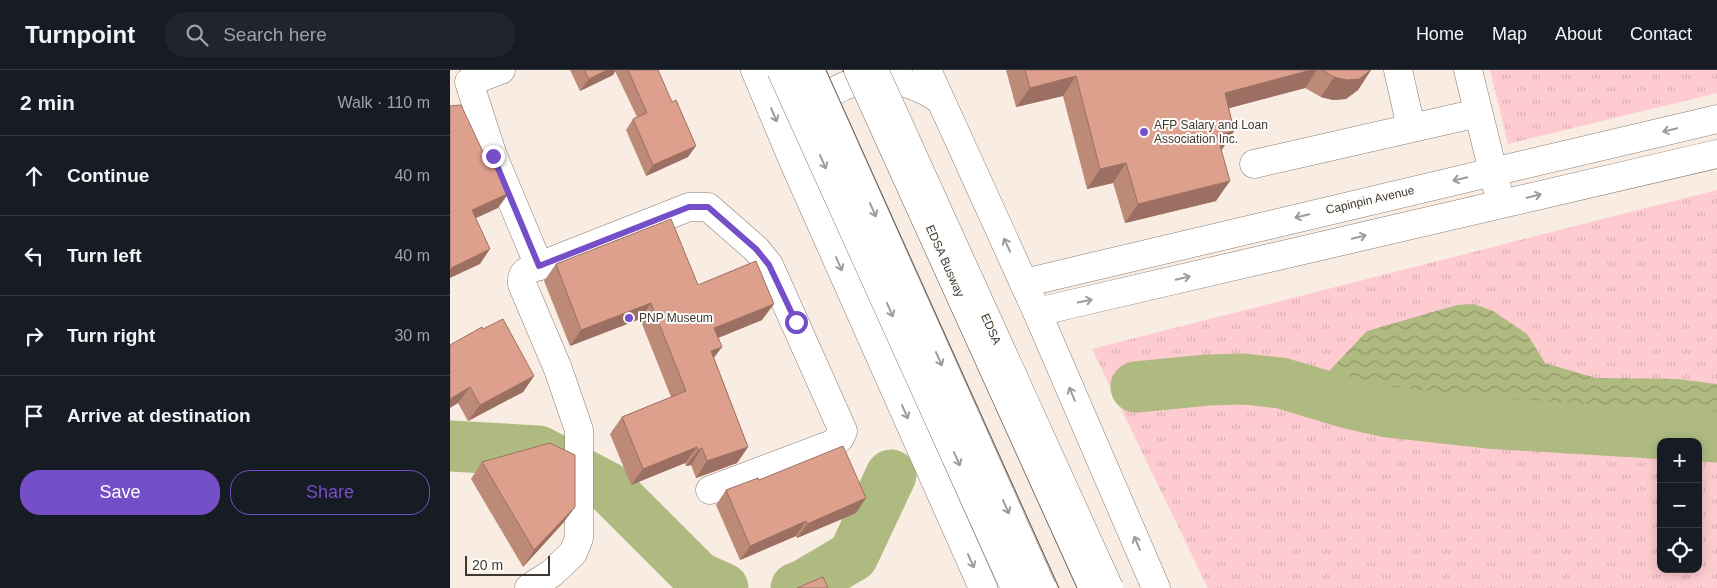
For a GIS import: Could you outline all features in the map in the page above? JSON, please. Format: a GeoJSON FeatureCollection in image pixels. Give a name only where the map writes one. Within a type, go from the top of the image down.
{"type":"FeatureCollection","features":[{"type":"Feature","properties":{"kind":"main road"},"geometry":{"type":"LineString","coordinates":[[502,70],[464,76],[493,156],[539,266]]}},
{"type":"Feature","properties":{"kind":"main road"},"geometry":{"type":"LineString","coordinates":[[755,70],[795,165],[983,588]]}},
{"type":"Feature","properties":{"kind":"main road"},"geometry":{"type":"LineString","coordinates":[[781,70],[1015,588]]}},
{"type":"Feature","properties":{"kind":"main road"},"geometry":{"type":"LineString","coordinates":[[810,70],[1042,588]]}},
{"type":"Feature","properties":{"kind":"main road","name":"EDSA Busway"},"geometry":{"type":"LineString","coordinates":[[858,70],[1093,588]]}},
{"type":"Feature","properties":{"kind":"main road","name":"EDSA"},"geometry":{"type":"LineString","coordinates":[[874,70],[1109,588]]}},
{"type":"Feature","properties":{"kind":"main road"},"geometry":{"type":"LineString","coordinates":[[927,70],[1037,312],[1156,588]]}},
{"type":"Feature","properties":{"kind":"main road"},"geometry":{"type":"LineString","coordinates":[[1398,70],[1411,127]]}},
{"type":"Feature","properties":{"kind":"main road"},"geometry":{"type":"LineString","coordinates":[[1468,70],[1502,204]]}},
{"type":"Feature","properties":{"kind":"main road"},"geometry":{"type":"LineString","coordinates":[[795,165],[797,142],[806,120],[820,102],[839,88],[861,80],[894,78],[914,84],[940,100]]}},
{"type":"Feature","properties":{"kind":"main road"},"geometry":{"type":"LineString","coordinates":[[1254,164],[1478,113]]}},
{"type":"Feature","properties":{"kind":"main road","name":"Capinpin Avenue"},"geometry":{"type":"LineString","coordinates":[[1024,283],[1717,119]]}},
{"type":"Feature","properties":{"kind":"main road"},"geometry":{"type":"LineString","coordinates":[[1037,312],[1717,154]]}},
{"type":"Feature","properties":{"kind":"main road"},"geometry":{"type":"LineString","coordinates":[[529,588],[552,573],[573,553],[578,538],[578,430],[558,369],[522,284],[521,277],[524,272],[539,266],[689,207],[699,206],[708,207],[756,249],[769,265],[843,431],[840,438],[832,444],[710,490]]}},
{"type":"Feature","properties":{"kind":"green space"},"geometry":{"type":"Polygon","coordinates":[[[1490,70],[1717,70],[1717,93],[1508,144],[1490,70]]]}},
{"type":"Feature","properties":{"kind":"green space"},"geometry":{"type":"Polygon","coordinates":[[[1717,190],[1717,588],[1208,588],[1092,349],[1717,190]]]}},
{"type":"Feature","properties":{"kind":"water"},"geometry":{"type":"Polygon","coordinates":[[[1474,304],[1493,311],[1527,334],[1545,363],[1596,378],[1678,379],[1717,384],[1717,430],[1479,416],[1377,403],[1332,392],[1324,381],[1331,369],[1367,331],[1457,305],[1474,304]]]}},
{"type":"Feature","properties":{"kind":"building"},"geometry":{"type":"Polygon","coordinates":[[[584,70],[607,70],[589,79],[584,70]]]}},
{"type":"Feature","properties":{"kind":"building"},"geometry":{"type":"Polygon","coordinates":[[[628,70],[658,70],[672,102],[676,100],[696,146],[653,165],[633,119],[647,113],[628,70]]]}},
{"type":"Feature","properties":{"kind":"building","name":"AFP Salary and Loan Association Inc."},"geometry":{"type":"Polygon","coordinates":[[[1025,70],[1311,70],[1225,93],[1234,131],[1217,135],[1230,181],[1138,204],[1126,163],[1100,169],[1076,76],[1030,88],[1025,70]]]}},
{"type":"Feature","properties":{"kind":"building"},"geometry":{"type":"Polygon","coordinates":[[[1322,70],[1371,70],[1359,79],[1347,80],[1334,77],[1322,70]]]}},
{"type":"Feature","properties":{"kind":"building"},"geometry":{"type":"Polygon","coordinates":[[[461,105],[484,154],[491,151],[509,193],[472,210],[490,249],[451,268],[450,106],[461,105]]]}},
{"type":"Feature","properties":{"kind":"building"},"geometry":{"type":"Polygon","coordinates":[[[671,219],[698,285],[756,261],[774,304],[714,328],[722,347],[711,351],[748,447],[707,461],[702,448],[698,450],[697,447],[643,469],[622,417],[686,391],[651,303],[581,330],[556,264],[671,219]]]}},
{"type":"Feature","properties":{"kind":"building"},"geometry":{"type":"Polygon","coordinates":[[[503,319],[534,376],[480,405],[470,387],[450,399],[450,345],[482,327],[483,329],[503,319]]]}},
{"type":"Feature","properties":{"kind":"building"},"geometry":{"type":"Polygon","coordinates":[[[550,443],[575,455],[575,507],[534,550],[482,462],[550,443]]]}},
{"type":"Feature","properties":{"kind":"building"},"geometry":{"type":"Polygon","coordinates":[[[843,446],[866,498],[807,524],[806,521],[750,546],[726,490],[758,478],[759,480],[843,446]]]}},
{"type":"Feature","properties":{"kind":"building"},"geometry":{"type":"Polygon","coordinates":[[[823,577],[828,588],[797,588],[823,577]]]}},
{"type":"Feature","properties":{"kind":"waterway"},"geometry":{"type":"LineString","coordinates":[[1136,387],[1208,380],[1244,379],[1281,383],[1348,403],[1388,412],[1487,423],[1717,437]]}},
{"type":"Feature","properties":{"kind":"waterway"},"geometry":{"type":"LineString","coordinates":[[450,446],[539,451],[609,488],[698,577],[723,588]]}},
{"type":"Feature","properties":{"kind":"waterway"},"geometry":{"type":"LineString","coordinates":[[796,588],[853,556],[891,475]]}},
{"type":"Feature","properties":{"kind":"tram line"},"geometry":{"type":"LineString","coordinates":[[826,70],[1059,588]]}},
{"type":"Feature","properties":{"kind":"tram line"},"geometry":{"type":"LineString","coordinates":[[843,70],[1077,588]]}},
{"type":"Feature","properties":{"kind":"place","name":"AFP Salary and Loan Association Inc."},"geometry":{"type":"Point","coordinates":[1144,132]}},
{"type":"Feature","properties":{"kind":"place","name":"PNP Museum"},"geometry":{"type":"Point","coordinates":[629,318]}},
{"type":"Feature","properties":{"kind":"route"},"geometry":{"type":"LineString","coordinates":[[493,156],[539,266],[689,207],[708,207],[756,249],[769,265],[796,322]]}}]}
